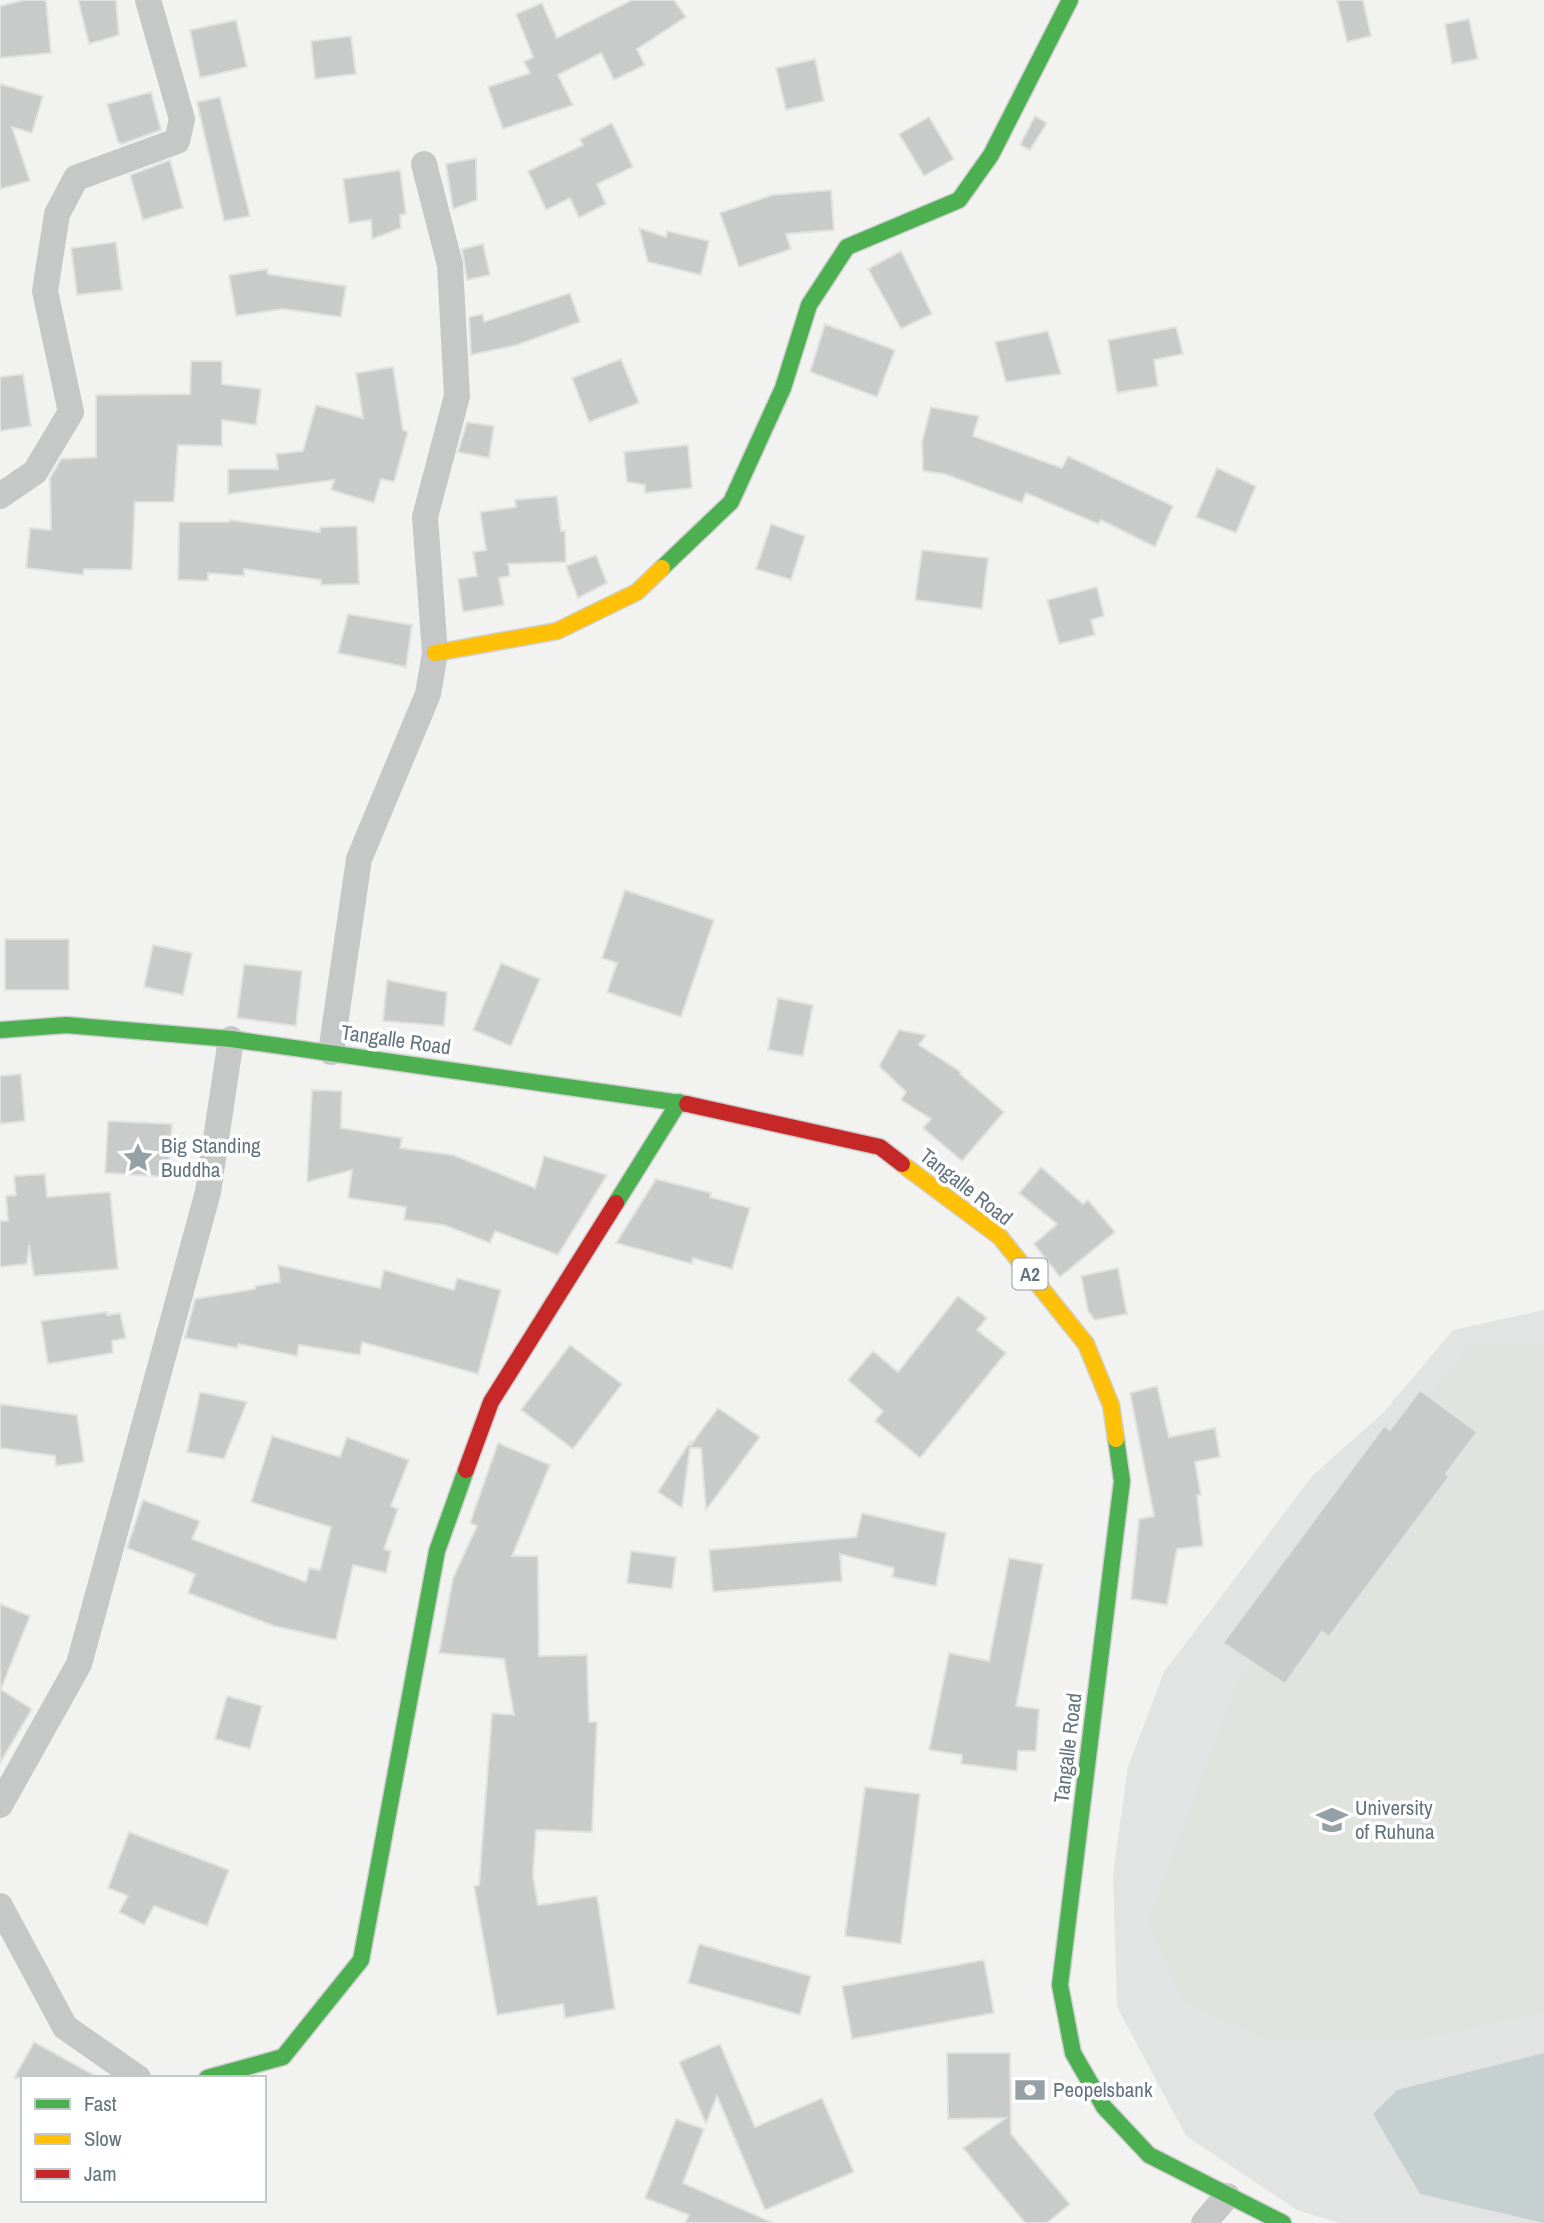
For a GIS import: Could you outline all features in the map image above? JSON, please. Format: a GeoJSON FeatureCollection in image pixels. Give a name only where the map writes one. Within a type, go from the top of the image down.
{"type":"FeatureCollection","features":[{"type":"Feature","properties":{"kind":"main road"},"geometry":{"type":"LineString","coordinates":[[435,653],[557,631],[637,592],[732,502],[783,388],[809,305],[847,247],[959,200],[991,155],[1070,0]]}},
{"type":"Feature","properties":{"kind":"main road","name":"Tangalle Road"},"geometry":{"type":"LineString","coordinates":[[0,1030],[66,1026],[231,1039],[679,1102],[880,1147],[1000,1237],[1086,1344],[1111,1405],[1122,1481],[1060,1985],[1073,2053],[1104,2107],[1149,2155],[1283,2223]]}},
{"type":"Feature","properties":{"kind":"main road"},"geometry":{"type":"LineString","coordinates":[[214,2076],[283,2057],[361,1960],[437,1551],[491,1402],[679,1102]]}},
{"type":"Feature","properties":{"kind":"street"},"geometry":{"type":"LineString","coordinates":[[0,496],[35,472],[71,412],[45,291],[57,214],[76,177],[177,141],[181,119],[148,0]]}},
{"type":"Feature","properties":{"kind":"street"},"geometry":{"type":"LineString","coordinates":[[331,1052],[359,859],[428,694],[435,653],[425,517],[457,396],[450,265],[424,164]]}},
{"type":"Feature","properties":{"kind":"street"},"geometry":{"type":"LineString","coordinates":[[0,1805],[79,1664],[208,1192],[231,1039]]}},
{"type":"Feature","properties":{"kind":"street"},"geometry":{"type":"LineString","coordinates":[[0,1906],[65,2026],[135,2076]]}},
{"type":"Feature","properties":{"kind":"street"},"geometry":{"type":"LineString","coordinates":[[1204,2223],[1227,2196]]}},
{"type":"Feature","properties":{"kind":"shaded area","name":"University of Ruhuna"},"geometry":{"type":"Polygon","coordinates":[[[1544,1310],[1544,2223],[1339,2223],[1297,2210],[1186,2136],[1117,2007],[1113,1874],[1128,1767],[1164,1672],[1313,1475],[1383,1413],[1453,1330],[1544,1310]]]}},
{"type":"Feature","properties":{"kind":"shaded area","name":"University of Ruhuna"},"geometry":{"type":"Polygon","coordinates":[[[1544,1342],[1544,2013],[1412,2041],[1266,2040],[1183,2002],[1147,1922],[1237,1681],[1360,1486],[1469,1343],[1544,1342]]]}},
{"type":"Feature","properties":{"kind":"shaded area"},"geometry":{"type":"Polygon","coordinates":[[[1544,2053],[1544,2223],[1420,2194],[1373,2114],[1397,2090],[1544,2053]]]}},
{"type":"Feature","properties":{"kind":"building"},"geometry":{"type":"Polygon","coordinates":[[[24,0],[46,0],[51,53],[0,58],[0,6],[24,0]]]}},
{"type":"Feature","properties":{"kind":"building"},"geometry":{"type":"Polygon","coordinates":[[[78,0],[116,0],[119,35],[89,44],[78,0]]]}},
{"type":"Feature","properties":{"kind":"building"},"geometry":{"type":"Polygon","coordinates":[[[632,0],[674,0],[686,17],[637,49],[645,65],[614,80],[601,53],[558,75],[573,105],[503,129],[488,87],[530,73],[524,62],[533,57],[516,14],[542,3],[557,38],[632,0]]]}},
{"type":"Feature","properties":{"kind":"building"},"geometry":{"type":"Polygon","coordinates":[[[1337,0],[1363,0],[1371,36],[1347,42],[1337,0]]]}},
{"type":"Feature","properties":{"kind":"building"},"geometry":{"type":"Polygon","coordinates":[[[1469,19],[1478,59],[1452,64],[1445,24],[1469,19]]]}},
{"type":"Feature","properties":{"kind":"building"},"geometry":{"type":"Polygon","coordinates":[[[236,20],[247,67],[200,78],[190,30],[236,20]]]}},
{"type":"Feature","properties":{"kind":"building"},"geometry":{"type":"Polygon","coordinates":[[[351,36],[356,74],[315,79],[311,41],[351,36]]]}},
{"type":"Feature","properties":{"kind":"building"},"geometry":{"type":"Polygon","coordinates":[[[815,59],[824,101],[786,110],[776,68],[815,59]]]}},
{"type":"Feature","properties":{"kind":"building"},"geometry":{"type":"Polygon","coordinates":[[[0,84],[43,96],[32,133],[12,127],[30,181],[0,189],[0,84]]]}},
{"type":"Feature","properties":{"kind":"building"},"geometry":{"type":"Polygon","coordinates":[[[151,92],[161,130],[122,144],[118,142],[107,104],[151,92]]]}},
{"type":"Feature","properties":{"kind":"building"},"geometry":{"type":"Polygon","coordinates":[[[220,97],[250,216],[224,221],[197,102],[220,97]]]}},
{"type":"Feature","properties":{"kind":"building"},"geometry":{"type":"Polygon","coordinates":[[[1035,116],[1047,123],[1030,150],[1020,145],[1035,116]]]}},
{"type":"Feature","properties":{"kind":"building"},"geometry":{"type":"Polygon","coordinates":[[[929,117],[954,159],[924,176],[899,134],[929,117]]]}},
{"type":"Feature","properties":{"kind":"building"},"geometry":{"type":"Polygon","coordinates":[[[612,123],[633,167],[597,184],[606,204],[579,218],[570,198],[546,210],[528,171],[583,145],[580,139],[612,123]]]}},
{"type":"Feature","properties":{"kind":"building"},"geometry":{"type":"Polygon","coordinates":[[[476,158],[477,200],[453,209],[446,164],[476,158]]]}},
{"type":"Feature","properties":{"kind":"building"},"geometry":{"type":"Polygon","coordinates":[[[170,160],[183,208],[143,220],[130,175],[170,160]]]}},
{"type":"Feature","properties":{"kind":"building"},"geometry":{"type":"Polygon","coordinates":[[[400,170],[406,214],[400,215],[401,228],[372,239],[371,220],[349,223],[343,179],[400,170]]]}},
{"type":"Feature","properties":{"kind":"building"},"geometry":{"type":"Polygon","coordinates":[[[831,190],[834,230],[786,234],[791,249],[739,267],[720,213],[772,195],[831,190]]]}},
{"type":"Feature","properties":{"kind":"building"},"geometry":{"type":"Polygon","coordinates":[[[639,228],[666,237],[667,231],[709,241],[701,275],[648,262],[639,228]]]}},
{"type":"Feature","properties":{"kind":"building"},"geometry":{"type":"Polygon","coordinates":[[[116,242],[122,290],[77,295],[71,248],[116,242]]]}},
{"type":"Feature","properties":{"kind":"building"},"geometry":{"type":"Polygon","coordinates":[[[483,244],[490,275],[467,280],[462,249],[483,244]]]}},
{"type":"Feature","properties":{"kind":"building"},"geometry":{"type":"Polygon","coordinates":[[[901,251],[932,314],[901,329],[868,269],[901,251]]]}},
{"type":"Feature","properties":{"kind":"building"},"geometry":{"type":"Polygon","coordinates":[[[267,269],[268,274],[346,286],[341,317],[283,309],[236,316],[229,275],[267,269]]]}},
{"type":"Feature","properties":{"kind":"building"},"geometry":{"type":"Polygon","coordinates":[[[570,293],[580,322],[517,345],[471,355],[469,317],[483,314],[484,322],[570,293]]]}},
{"type":"Feature","properties":{"kind":"building"},"geometry":{"type":"Polygon","coordinates":[[[825,324],[895,350],[877,397],[810,372],[825,324]]]}},
{"type":"Feature","properties":{"kind":"building"},"geometry":{"type":"Polygon","coordinates":[[[1176,327],[1183,354],[1154,360],[1158,386],[1117,393],[1108,340],[1176,327]]]}},
{"type":"Feature","properties":{"kind":"building"},"geometry":{"type":"Polygon","coordinates":[[[1048,331],[1061,374],[1006,382],[995,342],[1048,331]]]}},
{"type":"Feature","properties":{"kind":"building"},"geometry":{"type":"Polygon","coordinates":[[[621,359],[639,403],[589,422],[572,378],[621,359]]]}},
{"type":"Feature","properties":{"kind":"building"},"geometry":{"type":"Polygon","coordinates":[[[191,361],[222,361],[222,384],[261,389],[256,425],[222,420],[222,446],[178,445],[174,502],[135,502],[132,570],[84,569],[83,575],[26,568],[30,528],[51,530],[50,478],[61,459],[96,457],[96,395],[190,394],[191,361]]]}},
{"type":"Feature","properties":{"kind":"building"},"geometry":{"type":"Polygon","coordinates":[[[393,367],[403,430],[408,432],[394,482],[381,479],[374,503],[331,490],[334,480],[228,494],[228,469],[278,469],[276,454],[303,451],[316,405],[363,418],[356,373],[393,367]]]}},
{"type":"Feature","properties":{"kind":"building"},"geometry":{"type":"Polygon","coordinates":[[[23,374],[31,426],[0,431],[0,377],[23,374]]]}},
{"type":"Feature","properties":{"kind":"building"},"geometry":{"type":"Polygon","coordinates":[[[931,407],[979,416],[973,436],[1062,468],[1068,456],[1173,506],[1155,547],[1101,520],[1098,524],[1026,493],[1022,503],[945,474],[923,471],[922,441],[931,407]]]}},
{"type":"Feature","properties":{"kind":"building"},"geometry":{"type":"Polygon","coordinates":[[[467,422],[494,426],[489,458],[458,452],[467,422]]]}},
{"type":"Feature","properties":{"kind":"building"},"geometry":{"type":"Polygon","coordinates":[[[688,445],[692,488],[645,493],[645,485],[627,482],[624,452],[688,445]]]}},
{"type":"Feature","properties":{"kind":"building"},"geometry":{"type":"Polygon","coordinates":[[[1217,468],[1256,486],[1236,533],[1196,517],[1217,468]]]}},
{"type":"Feature","properties":{"kind":"building"},"geometry":{"type":"Polygon","coordinates":[[[557,496],[561,531],[565,531],[566,562],[508,564],[510,576],[499,578],[504,605],[463,612],[458,579],[477,576],[473,552],[486,550],[480,512],[516,507],[515,500],[557,496]]]}},
{"type":"Feature","properties":{"kind":"building"},"geometry":{"type":"Polygon","coordinates":[[[229,520],[320,532],[320,527],[357,526],[359,584],[321,585],[321,580],[244,569],[244,576],[208,573],[208,581],[178,580],[179,522],[229,520]]]}},
{"type":"Feature","properties":{"kind":"building"},"geometry":{"type":"Polygon","coordinates":[[[771,524],[805,536],[791,580],[756,569],[771,524]]]}},
{"type":"Feature","properties":{"kind":"building"},"geometry":{"type":"Polygon","coordinates":[[[922,550],[988,558],[982,609],[915,600],[922,550]]]}},
{"type":"Feature","properties":{"kind":"building"},"geometry":{"type":"Polygon","coordinates":[[[596,555],[607,583],[578,598],[566,566],[596,555]]]}},
{"type":"Feature","properties":{"kind":"building"},"geometry":{"type":"Polygon","coordinates":[[[1097,587],[1104,616],[1091,620],[1095,635],[1059,644],[1047,600],[1097,587]]]}},
{"type":"Feature","properties":{"kind":"building"},"geometry":{"type":"Polygon","coordinates":[[[348,614],[412,625],[406,667],[338,653],[348,614]]]}},
{"type":"Feature","properties":{"kind":"building"},"geometry":{"type":"Polygon","coordinates":[[[625,890],[714,920],[681,1017],[607,992],[617,963],[602,958],[625,890]]]}},
{"type":"Feature","properties":{"kind":"building"},"geometry":{"type":"Polygon","coordinates":[[[5,939],[69,939],[69,990],[5,990],[5,939]]]}},
{"type":"Feature","properties":{"kind":"building"},"geometry":{"type":"Polygon","coordinates":[[[153,945],[192,953],[183,995],[144,987],[153,945]]]}},
{"type":"Feature","properties":{"kind":"building"},"geometry":{"type":"Polygon","coordinates":[[[501,963],[540,979],[511,1046],[473,1030],[501,963]]]}},
{"type":"Feature","properties":{"kind":"building"},"geometry":{"type":"Polygon","coordinates":[[[244,964],[302,971],[296,1026],[237,1018],[244,964]]]}},
{"type":"Feature","properties":{"kind":"building"},"geometry":{"type":"Polygon","coordinates":[[[387,980],[447,992],[444,1026],[383,1021],[387,980]]]}},
{"type":"Feature","properties":{"kind":"building"},"geometry":{"type":"Polygon","coordinates":[[[778,998],[813,1005],[803,1056],[768,1050],[778,998]]]}},
{"type":"Feature","properties":{"kind":"building"},"geometry":{"type":"Polygon","coordinates":[[[899,1030],[926,1035],[919,1045],[961,1072],[960,1074],[1004,1112],[962,1161],[923,1128],[931,1119],[901,1100],[906,1092],[879,1066],[899,1030]]]}},
{"type":"Feature","properties":{"kind":"building"},"geometry":{"type":"Polygon","coordinates":[[[21,1074],[25,1121],[0,1124],[0,1076],[21,1074]]]}},
{"type":"Feature","properties":{"kind":"building"},"geometry":{"type":"Polygon","coordinates":[[[312,1090],[342,1091],[341,1128],[402,1138],[400,1148],[453,1155],[535,1188],[544,1156],[607,1175],[558,1255],[495,1231],[490,1243],[444,1225],[404,1220],[406,1207],[348,1198],[352,1170],[307,1182],[312,1090]]]}},
{"type":"Feature","properties":{"kind":"building"},"geometry":{"type":"Polygon","coordinates":[[[108,1121],[172,1124],[168,1177],[105,1173],[108,1121]]]}},
{"type":"Feature","properties":{"kind":"building"},"geometry":{"type":"Polygon","coordinates":[[[1041,1167],[1083,1204],[1088,1200],[1115,1232],[1060,1277],[1034,1244],[1057,1224],[1019,1193],[1041,1167]]]}},
{"type":"Feature","properties":{"kind":"building"},"geometry":{"type":"Polygon","coordinates":[[[45,1174],[47,1197],[110,1192],[118,1269],[34,1276],[29,1245],[27,1264],[0,1267],[0,1221],[8,1221],[6,1196],[16,1195],[14,1176],[45,1174]]]}},
{"type":"Feature","properties":{"kind":"building"},"geometry":{"type":"Polygon","coordinates":[[[656,1179],[711,1193],[710,1197],[750,1208],[732,1269],[693,1258],[692,1264],[616,1243],[656,1179]]]}},
{"type":"Feature","properties":{"kind":"building"},"geometry":{"type":"Polygon","coordinates":[[[278,1265],[380,1288],[384,1270],[454,1290],[457,1278],[501,1290],[478,1374],[362,1342],[360,1355],[299,1345],[297,1356],[238,1344],[237,1348],[185,1338],[195,1299],[280,1282],[278,1265]]]}},
{"type":"Feature","properties":{"kind":"building"},"geometry":{"type":"Polygon","coordinates":[[[1118,1268],[1127,1314],[1095,1320],[1088,1311],[1081,1276],[1118,1268]]]}},
{"type":"Feature","properties":{"kind":"building"},"geometry":{"type":"Polygon","coordinates":[[[958,1296],[987,1318],[977,1330],[1006,1353],[920,1458],[875,1421],[883,1411],[848,1380],[873,1351],[898,1372],[958,1296]]]}},
{"type":"Feature","properties":{"kind":"building"},"geometry":{"type":"Polygon","coordinates":[[[107,1312],[107,1315],[120,1313],[126,1338],[112,1341],[113,1353],[48,1364],[41,1321],[107,1312]]]}},
{"type":"Feature","properties":{"kind":"building"},"geometry":{"type":"Polygon","coordinates":[[[570,1345],[622,1384],[573,1449],[521,1410],[570,1345]]]}},
{"type":"Feature","properties":{"kind":"building"},"geometry":{"type":"Polygon","coordinates":[[[1157,1386],[1169,1437],[1215,1428],[1220,1457],[1195,1462],[1201,1495],[1197,1495],[1203,1546],[1177,1549],[1167,1605],[1131,1599],[1139,1519],[1154,1516],[1130,1393],[1157,1386]]]}},
{"type":"Feature","properties":{"kind":"building"},"geometry":{"type":"Polygon","coordinates":[[[1420,1390],[1477,1432],[1446,1474],[1449,1477],[1329,1637],[1322,1632],[1285,1684],[1223,1643],[1384,1426],[1390,1430],[1420,1390]]]}},
{"type":"Feature","properties":{"kind":"building"},"geometry":{"type":"Polygon","coordinates":[[[200,1392],[247,1402],[224,1459],[187,1452],[200,1392]]]}},
{"type":"Feature","properties":{"kind":"building"},"geometry":{"type":"Polygon","coordinates":[[[0,1404],[77,1415],[84,1462],[56,1466],[55,1456],[0,1448],[0,1404]]]}},
{"type":"Feature","properties":{"kind":"building"},"geometry":{"type":"Polygon","coordinates":[[[718,1408],[760,1437],[706,1510],[701,1448],[690,1448],[682,1508],[658,1492],[691,1440],[690,1446],[718,1408]]]}},
{"type":"Feature","properties":{"kind":"building"},"geometry":{"type":"Polygon","coordinates":[[[272,1436],[340,1457],[347,1437],[409,1460],[391,1506],[398,1509],[384,1549],[391,1551],[386,1573],[353,1565],[336,1640],[274,1626],[188,1593],[195,1574],[127,1548],[143,1500],[200,1521],[192,1539],[306,1582],[309,1568],[320,1570],[331,1527],[251,1502],[272,1436]]]}},
{"type":"Feature","properties":{"kind":"building"},"geometry":{"type":"Polygon","coordinates":[[[498,1443],[550,1465],[512,1556],[538,1556],[539,1656],[587,1655],[589,1722],[597,1722],[592,1832],[536,1830],[533,1876],[538,1905],[597,1896],[615,2009],[565,2018],[563,2004],[497,2015],[474,1886],[479,1885],[492,1713],[514,1715],[504,1659],[439,1653],[453,1578],[477,1526],[470,1523],[498,1443]]]}},
{"type":"Feature","properties":{"kind":"building"},"geometry":{"type":"Polygon","coordinates":[[[862,1513],[946,1533],[936,1586],[892,1577],[894,1568],[840,1554],[842,1581],[713,1592],[709,1550],[856,1537],[862,1513]]]}},
{"type":"Feature","properties":{"kind":"building"},"geometry":{"type":"Polygon","coordinates":[[[631,1551],[676,1557],[672,1589],[627,1583],[631,1551]]]}},
{"type":"Feature","properties":{"kind":"building"},"geometry":{"type":"Polygon","coordinates":[[[1009,1558],[1043,1564],[1016,1706],[1039,1709],[1036,1751],[1018,1751],[1017,1771],[961,1764],[962,1755],[929,1750],[949,1653],[989,1661],[1009,1558]]]}},
{"type":"Feature","properties":{"kind":"building"},"geometry":{"type":"Polygon","coordinates":[[[0,1604],[30,1616],[1,1689],[0,1689],[0,1604]]]}},
{"type":"Feature","properties":{"kind":"building"},"geometry":{"type":"Polygon","coordinates":[[[0,1689],[32,1709],[0,1763],[0,1689]]]}},
{"type":"Feature","properties":{"kind":"building"},"geometry":{"type":"Polygon","coordinates":[[[227,1696],[262,1706],[250,1749],[215,1739],[227,1696]]]}},
{"type":"Feature","properties":{"kind":"building"},"geometry":{"type":"Polygon","coordinates":[[[865,1787],[920,1794],[901,1944],[845,1936],[865,1787]]]}},
{"type":"Feature","properties":{"kind":"building"},"geometry":{"type":"Polygon","coordinates":[[[129,1832],[229,1870],[207,1926],[154,1906],[144,1925],[119,1912],[128,1896],[108,1888],[129,1832]]]}},
{"type":"Feature","properties":{"kind":"building"},"geometry":{"type":"Polygon","coordinates":[[[699,1944],[811,1976],[800,2015],[688,1983],[699,1944]]]}},
{"type":"Feature","properties":{"kind":"building"},"geometry":{"type":"Polygon","coordinates":[[[984,1960],[994,2013],[852,2039],[842,1986],[984,1960]]]}},
{"type":"Feature","properties":{"kind":"building"},"geometry":{"type":"Polygon","coordinates":[[[34,2042],[95,2076],[21,2076],[14,2078],[34,2042]]]}},
{"type":"Feature","properties":{"kind":"building"},"geometry":{"type":"Polygon","coordinates":[[[720,2044],[755,2127],[822,2098],[854,2172],[765,2210],[717,2096],[706,2124],[679,2062],[720,2044]]]}},
{"type":"Feature","properties":{"kind":"building"},"geometry":{"type":"Polygon","coordinates":[[[947,2053],[1010,2053],[1011,2134],[1070,2204],[1047,2223],[1025,2223],[963,2148],[1006,2118],[948,2119],[947,2053]]]}},
{"type":"Feature","properties":{"kind":"building"},"geometry":{"type":"Polygon","coordinates":[[[676,2119],[704,2129],[683,2183],[773,2223],[685,2223],[689,2215],[645,2198],[676,2119]]]}},
{"type":"Feature","properties":{"kind":"traffic: fast"},"geometry":{"type":"LineString","coordinates":[[662,568],[731,502],[783,388],[809,305],[847,247],[959,200],[991,155],[1070,0]]}},
{"type":"Feature","properties":{"kind":"traffic: fast"},"geometry":{"type":"LineString","coordinates":[[0,1030],[66,1025],[231,1039],[687,1104]]}},
{"type":"Feature","properties":{"kind":"traffic: fast"},"geometry":{"type":"LineString","coordinates":[[616,1203],[679,1102]]}},
{"type":"Feature","properties":{"kind":"traffic: fast"},"geometry":{"type":"LineString","coordinates":[[1116,1439],[1122,1481],[1060,1985],[1073,2053],[1104,2107],[1149,2155],[1283,2223]]}},
{"type":"Feature","properties":{"kind":"traffic: fast"},"geometry":{"type":"LineString","coordinates":[[214,2076],[283,2057],[361,1960],[437,1551],[466,1470]]}},
{"type":"Feature","properties":{"kind":"traffic: slow"},"geometry":{"type":"LineString","coordinates":[[435,653],[557,631],[637,592],[662,568]]}},
{"type":"Feature","properties":{"kind":"traffic: slow"},"geometry":{"type":"LineString","coordinates":[[902,1164],[1000,1237],[1086,1344],[1111,1405],[1116,1439]]}},
{"type":"Feature","properties":{"kind":"traffic: jam"},"geometry":{"type":"LineString","coordinates":[[687,1104],[880,1147],[902,1164]]}},
{"type":"Feature","properties":{"kind":"traffic: jam"},"geometry":{"type":"LineString","coordinates":[[466,1470],[491,1402],[616,1203]]}},
{"type":"Feature","properties":{"kind":"place","name":"Big Standing Buddha"},"geometry":{"type":"Point","coordinates":[138,1158]}},
{"type":"Feature","properties":{"kind":"place","name":"University of Ruhuna"},"geometry":{"type":"Point","coordinates":[1332,1820]}},
{"type":"Feature","properties":{"kind":"place","name":"Peopelsbank"},"geometry":{"type":"Point","coordinates":[1030,2090]}}]}
